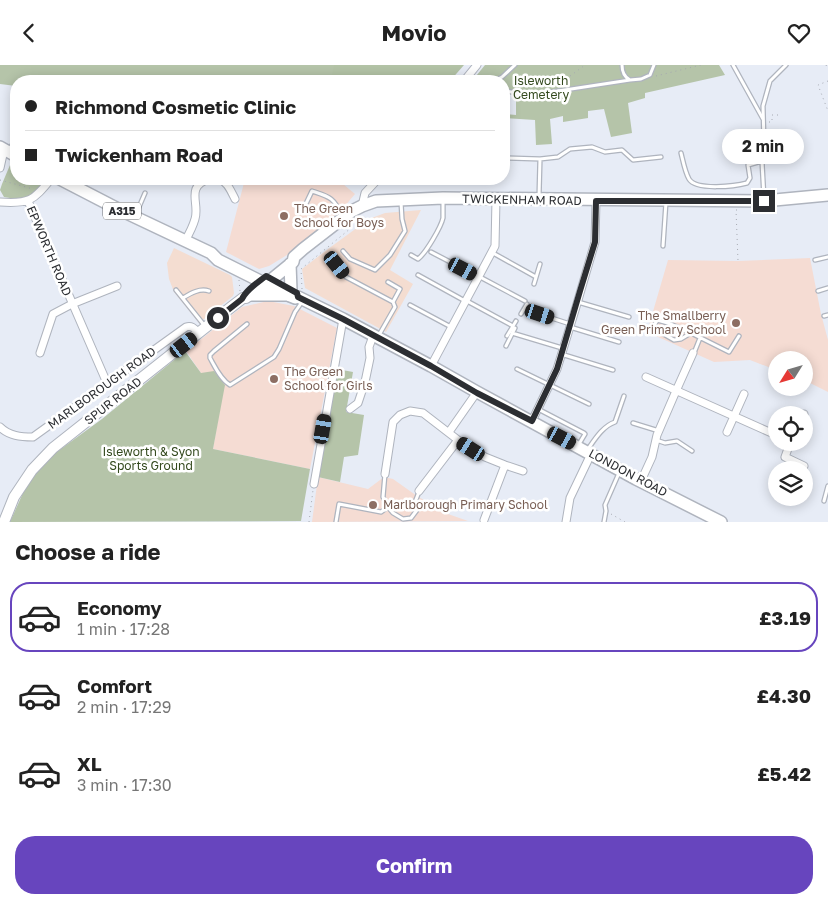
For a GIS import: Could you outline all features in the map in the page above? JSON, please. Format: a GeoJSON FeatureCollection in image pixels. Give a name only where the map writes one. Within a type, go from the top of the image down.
{"type":"FeatureCollection","features":[{"type":"Feature","properties":{"kind":"main road","name":"LONDON ROAD"},"geometry":{"type":"LineString","coordinates":[[72,185],[211,253],[218,260],[297,295],[641,481],[721,521]]}},
{"type":"Feature","properties":{"kind":"main road","name":"TWICKENHAM ROAD"},"geometry":{"type":"LineString","coordinates":[[266,280],[353,212],[376,201],[443,198],[596,201],[764,201],[828,195]]}},
{"type":"Feature","properties":{"kind":"main road"},"geometry":{"type":"LineString","coordinates":[[247,297],[297,295],[292,261]]}},
{"type":"Feature","properties":{"kind":"main road","name":"SPUR ROAD"},"geometry":{"type":"LineString","coordinates":[[3,519],[14,497],[32,470],[53,448],[202,330],[247,297],[266,280]]}},
{"type":"Feature","properties":{"kind":"street"},"geometry":{"type":"LineString","coordinates":[[0,168],[7,151]]}},
{"type":"Feature","properties":{"kind":"street","name":"EPWORTH ROAD"},"geometry":{"type":"LineString","coordinates":[[46,185],[34,199],[28,201],[106,383]]}},
{"type":"Feature","properties":{"kind":"street"},"geometry":{"type":"LineString","coordinates":[[185,241],[195,219],[194,197],[196,187],[199,185]]}},
{"type":"Feature","properties":{"kind":"street"},"geometry":{"type":"LineString","coordinates":[[227,185],[234,199]]}},
{"type":"Feature","properties":{"kind":"street"},"geometry":{"type":"LineString","coordinates":[[353,212],[372,185]]}},
{"type":"Feature","properties":{"kind":"street"},"geometry":{"type":"LineString","coordinates":[[431,366],[495,246],[496,199]]}},
{"type":"Feature","properties":{"kind":"street"},"geometry":{"type":"LineString","coordinates":[[0,202],[28,201]]}},
{"type":"Feature","properties":{"kind":"street"},"geometry":{"type":"LineString","coordinates":[[532,421],[557,369],[595,242],[596,201]]}},
{"type":"Feature","properties":{"kind":"street","name":"EPWORTH ROAD"},"geometry":{"type":"LineString","coordinates":[[40,353],[53,314],[72,304],[118,286]]}},
{"type":"Feature","properties":{"kind":"street"},"geometry":{"type":"LineString","coordinates":[[314,484],[343,319]]}},
{"type":"Feature","properties":{"kind":"street","name":"MARLBOROUGH ROAD"},"geometry":{"type":"LineString","coordinates":[[0,427],[12,435],[33,437],[186,327],[190,325],[202,330]]}},
{"type":"Feature","properties":{"kind":"street"},"geometry":{"type":"LineString","coordinates":[[350,409],[358,403],[370,358],[369,347],[375,337]]}},
{"type":"Feature","properties":{"kind":"street"},"geometry":{"type":"LineString","coordinates":[[641,481],[650,464],[659,431],[693,353]]}},
{"type":"Feature","properties":{"kind":"street"},"geometry":{"type":"LineString","coordinates":[[646,377],[768,431]]}},
{"type":"Feature","properties":{"kind":"street"},"geometry":{"type":"LineString","coordinates":[[449,432],[477,393]]}},
{"type":"Feature","properties":{"kind":"street"},"geometry":{"type":"LineString","coordinates":[[728,432],[744,394]]}},
{"type":"Feature","properties":{"kind":"street"},"geometry":{"type":"LineString","coordinates":[[385,474],[393,422],[400,415],[410,411],[423,413],[458,440],[485,457],[523,471]]}},
{"type":"Feature","properties":{"kind":"street"},"geometry":{"type":"LineString","coordinates":[[419,491],[458,440]]}},
{"type":"Feature","properties":{"kind":"street"},"geometry":{"type":"LineString","coordinates":[[566,521],[570,498],[585,450]]}},
{"type":"Feature","properties":{"kind":"street"},"geometry":{"type":"LineString","coordinates":[[787,451],[784,457],[792,461]]}},
{"type":"Feature","properties":{"kind":"street"},"geometry":{"type":"LineString","coordinates":[[484,520],[505,465]]}},
{"type":"Feature","properties":{"kind":"lane"},"geometry":{"type":"LineString","coordinates":[[504,75],[515,65]]}},
{"type":"Feature","properties":{"kind":"lane"},"geometry":{"type":"LineString","coordinates":[[622,65],[622,72],[630,81]]}},
{"type":"Feature","properties":{"kind":"lane"},"geometry":{"type":"LineString","coordinates":[[510,92],[532,95],[641,79],[650,75],[654,65]]}},
{"type":"Feature","properties":{"kind":"lane"},"geometry":{"type":"LineString","coordinates":[[733,65],[763,121]]}},
{"type":"Feature","properties":{"kind":"lane"},"geometry":{"type":"LineString","coordinates":[[764,201],[762,161],[764,143],[763,106],[770,81],[786,65]]}},
{"type":"Feature","properties":{"kind":"lane"},"geometry":{"type":"LineString","coordinates":[[764,143],[770,143]]}},
{"type":"Feature","properties":{"kind":"lane"},"geometry":{"type":"LineString","coordinates":[[510,157],[540,159],[558,157],[570,149],[592,147],[605,152],[622,150],[633,160],[661,157]]}},
{"type":"Feature","properties":{"kind":"lane"},"geometry":{"type":"LineString","coordinates":[[680,153],[690,180],[694,184],[711,187],[747,183],[750,178],[748,165],[762,161]]}},
{"type":"Feature","properties":{"kind":"lane"},"geometry":{"type":"LineString","coordinates":[[539,200],[540,159]]}},
{"type":"Feature","properties":{"kind":"lane"},"geometry":{"type":"LineString","coordinates":[[302,212],[312,191],[329,197],[336,204],[353,212]]}},
{"type":"Feature","properties":{"kind":"lane"},"geometry":{"type":"LineString","coordinates":[[135,217],[145,193]]}},
{"type":"Feature","properties":{"kind":"lane"},"geometry":{"type":"LineString","coordinates":[[411,255],[418,259],[422,256],[441,224],[443,198]]}},
{"type":"Feature","properties":{"kind":"lane"},"geometry":{"type":"LineString","coordinates":[[343,251],[350,259],[375,270],[390,255],[405,231],[401,199]]}},
{"type":"Feature","properties":{"kind":"lane"},"geometry":{"type":"LineString","coordinates":[[663,247],[666,201]]}},
{"type":"Feature","properties":{"kind":"lane"},"geometry":{"type":"LineString","coordinates":[[431,252],[526,302],[521,315]]}},
{"type":"Feature","properties":{"kind":"lane"},"geometry":{"type":"LineString","coordinates":[[492,253],[536,277]]}},
{"type":"Feature","properties":{"kind":"lane"},"geometry":{"type":"LineString","coordinates":[[815,260],[828,257]]}},
{"type":"Feature","properties":{"kind":"lane"},"geometry":{"type":"LineString","coordinates":[[333,264],[337,265],[346,277],[393,302]]}},
{"type":"Feature","properties":{"kind":"lane"},"geometry":{"type":"LineString","coordinates":[[534,284],[540,265]]}},
{"type":"Feature","properties":{"kind":"lane"},"geometry":{"type":"LineString","coordinates":[[418,275],[514,327]]}},
{"type":"Feature","properties":{"kind":"lane"},"geometry":{"type":"LineString","coordinates":[[375,337],[395,307],[393,302],[400,289],[388,282]]}},
{"type":"Feature","properties":{"kind":"lane"},"geometry":{"type":"LineString","coordinates":[[818,291],[828,288]]}},
{"type":"Feature","properties":{"kind":"lane"},"geometry":{"type":"LineString","coordinates":[[183,298],[204,289],[209,291]]}},
{"type":"Feature","properties":{"kind":"lane"},"geometry":{"type":"LineString","coordinates":[[176,290],[183,298],[202,330]]}},
{"type":"Feature","properties":{"kind":"lane"},"geometry":{"type":"LineString","coordinates":[[247,324],[210,355],[222,377],[230,385],[274,357],[295,313],[297,295]]}},
{"type":"Feature","properties":{"kind":"lane"},"geometry":{"type":"LineString","coordinates":[[577,302],[628,317]]}},
{"type":"Feature","properties":{"kind":"lane"},"geometry":{"type":"LineString","coordinates":[[410,305],[451,327]]}},
{"type":"Feature","properties":{"kind":"lane"},"geometry":{"type":"LineString","coordinates":[[524,309],[619,342]]}},
{"type":"Feature","properties":{"kind":"lane"},"geometry":{"type":"LineString","coordinates":[[691,333],[681,339],[674,340],[653,328],[656,320],[668,323],[691,333],[700,337],[729,353],[739,336]]}},
{"type":"Feature","properties":{"kind":"lane"},"geometry":{"type":"LineString","coordinates":[[506,347],[516,321]]}},
{"type":"Feature","properties":{"kind":"lane"},"geometry":{"type":"LineString","coordinates":[[507,337],[514,327]]}},
{"type":"Feature","properties":{"kind":"lane"},"geometry":{"type":"LineString","coordinates":[[512,333],[613,370]]}},
{"type":"Feature","properties":{"kind":"lane"},"geometry":{"type":"LineString","coordinates":[[693,353],[700,337]]}},
{"type":"Feature","properties":{"kind":"lane"},"geometry":{"type":"LineString","coordinates":[[517,369],[590,404]]}},
{"type":"Feature","properties":{"kind":"lane"},"geometry":{"type":"LineString","coordinates":[[585,450],[609,424],[615,422],[624,396]]}},
{"type":"Feature","properties":{"kind":"lane"},"geometry":{"type":"LineString","coordinates":[[538,409],[584,433],[585,450]]}},
{"type":"Feature","properties":{"kind":"lane"},"geometry":{"type":"LineString","coordinates":[[633,423],[659,431]]}},
{"type":"Feature","properties":{"kind":"lane"},"geometry":{"type":"LineString","coordinates":[[656,440],[665,443],[677,441],[692,451]]}},
{"type":"Feature","properties":{"kind":"lane"},"geometry":{"type":"LineString","coordinates":[[604,521],[605,505],[621,470]]}},
{"type":"Feature","properties":{"kind":"lane"},"geometry":{"type":"LineString","coordinates":[[385,474],[382,497],[393,513],[403,519],[411,518],[417,510],[415,501],[419,491]]}},
{"type":"Feature","properties":{"kind":"lane"},"geometry":{"type":"LineString","coordinates":[[824,501],[828,486]]}},
{"type":"Feature","properties":{"kind":"lane"},"geometry":{"type":"LineString","coordinates":[[336,521],[339,504],[381,512],[388,507]]}},
{"type":"Feature","properties":{"kind":"path"},"geometry":{"type":"LineString","coordinates":[[547,93],[585,65]]}},
{"type":"Feature","properties":{"kind":"path"},"geometry":{"type":"LineString","coordinates":[[650,75],[655,76],[701,65]]}},
{"type":"Feature","properties":{"kind":"path"},"geometry":{"type":"LineString","coordinates":[[826,65],[828,69]]}},
{"type":"Feature","properties":{"kind":"path"},"geometry":{"type":"LineString","coordinates":[[828,81],[818,85],[828,111]]}},
{"type":"Feature","properties":{"kind":"path"},"geometry":{"type":"LineString","coordinates":[[763,121],[772,122],[772,115],[782,115]]}},
{"type":"Feature","properties":{"kind":"path"},"geometry":{"type":"LineString","coordinates":[[19,185],[42,191]]}},
{"type":"Feature","properties":{"kind":"path"},"geometry":{"type":"LineString","coordinates":[[297,295],[301,269],[350,228],[353,212]]}},
{"type":"Feature","properties":{"kind":"path"},"geometry":{"type":"LineString","coordinates":[[736,213],[738,261]]}},
{"type":"Feature","properties":{"kind":"path"},"geometry":{"type":"LineString","coordinates":[[309,521],[314,484]]}},
{"type":"Feature","properties":{"kind":"path"},"geometry":{"type":"LineString","coordinates":[[606,511],[625,521]]}},
{"type":"Feature","properties":{"kind":"shaded area","name":"The Green School for Boys"},"geometry":{"type":"Polygon","coordinates":[[[243,185],[344,185],[355,194],[324,226],[287,255],[269,266],[259,269],[226,252],[243,185]]]}},
{"type":"Feature","properties":{"kind":"shaded area"},"geometry":{"type":"Polygon","coordinates":[[[421,210],[390,270],[413,284],[386,332],[305,288],[302,269],[369,219],[385,213],[421,210]]]}},
{"type":"Feature","properties":{"kind":"shaded area"},"geometry":{"type":"Polygon","coordinates":[[[174,248],[232,277],[233,296],[199,323],[174,292],[169,279],[167,263],[174,248]]]}},
{"type":"Feature","properties":{"kind":"shaded area","name":"The Smallberry Green Primary School"},"geometry":{"type":"Polygon","coordinates":[[[810,258],[828,340],[828,392],[813,384],[813,351],[768,351],[768,367],[750,360],[714,362],[647,332],[668,260],[738,261],[810,258]]]}},
{"type":"Feature","properties":{"kind":"shaded area","name":"The Green School for Girls"},"geometry":{"type":"Polygon","coordinates":[[[268,301],[294,306],[337,328],[310,469],[213,449],[224,385],[201,373],[186,351],[242,307],[268,301]]]}},
{"type":"Feature","properties":{"kind":"shaded area","name":"Marlborough Primary School"},"geometry":{"type":"Polygon","coordinates":[[[318,477],[368,489],[384,477],[393,479],[448,514],[468,521],[312,522],[318,477]]]}},
{"type":"Feature","properties":{"kind":"green space"},"geometry":{"type":"Polygon","coordinates":[[[0,65],[459,65],[452,75],[10,75],[10,85],[0,84],[0,65]]]}},
{"type":"Feature","properties":{"kind":"green space"},"geometry":{"type":"Polygon","coordinates":[[[334,65],[464,65],[455,75],[332,75],[334,65]]]}},
{"type":"Feature","properties":{"kind":"green space","name":"Isleworth Cemetery"},"geometry":{"type":"Polygon","coordinates":[[[485,65],[719,65],[725,75],[645,93],[645,98],[628,103],[632,133],[611,137],[604,109],[588,111],[588,118],[563,122],[563,116],[550,119],[552,144],[536,145],[535,120],[510,118],[510,114],[516,115],[516,95],[510,94],[510,75],[477,75],[485,65]]]}},
{"type":"Feature","properties":{"kind":"green space"},"geometry":{"type":"Polygon","coordinates":[[[10,165],[10,185],[42,185],[31,196],[22,199],[4,197],[0,190],[10,165]]]}},
{"type":"Feature","properties":{"kind":"green space","name":"Isleworth & Syon Sports Ground"},"geometry":{"type":"Polygon","coordinates":[[[185,351],[201,373],[214,371],[225,385],[213,449],[310,469],[301,521],[10,522],[32,478],[54,454],[102,419],[185,351]]]}},
{"type":"Feature","properties":{"kind":"green space"},"geometry":{"type":"Polygon","coordinates":[[[337,369],[353,372],[346,412],[364,415],[358,455],[344,457],[340,482],[318,477],[337,369]]]}},
{"type":"Feature","properties":{"kind":"place","name":"The Green School for Boys"},"geometry":{"type":"Point","coordinates":[284,216]}},
{"type":"Feature","properties":{"kind":"place","name":"The Smallberry Green Primary School"},"geometry":{"type":"Point","coordinates":[736,323]}},
{"type":"Feature","properties":{"kind":"place","name":"The Green School for Girls"},"geometry":{"type":"Point","coordinates":[274,379]}},
{"type":"Feature","properties":{"kind":"place","name":"Marlborough Primary School"},"geometry":{"type":"Point","coordinates":[373,505]}},
{"type":"Feature","properties":{"kind":"route"},"geometry":{"type":"LineString","coordinates":[[218,318],[242,299],[250,289],[266,276],[297,293],[298,297],[343,319],[532,421],[557,369],[595,242],[596,201],[764,201]]}}]}
